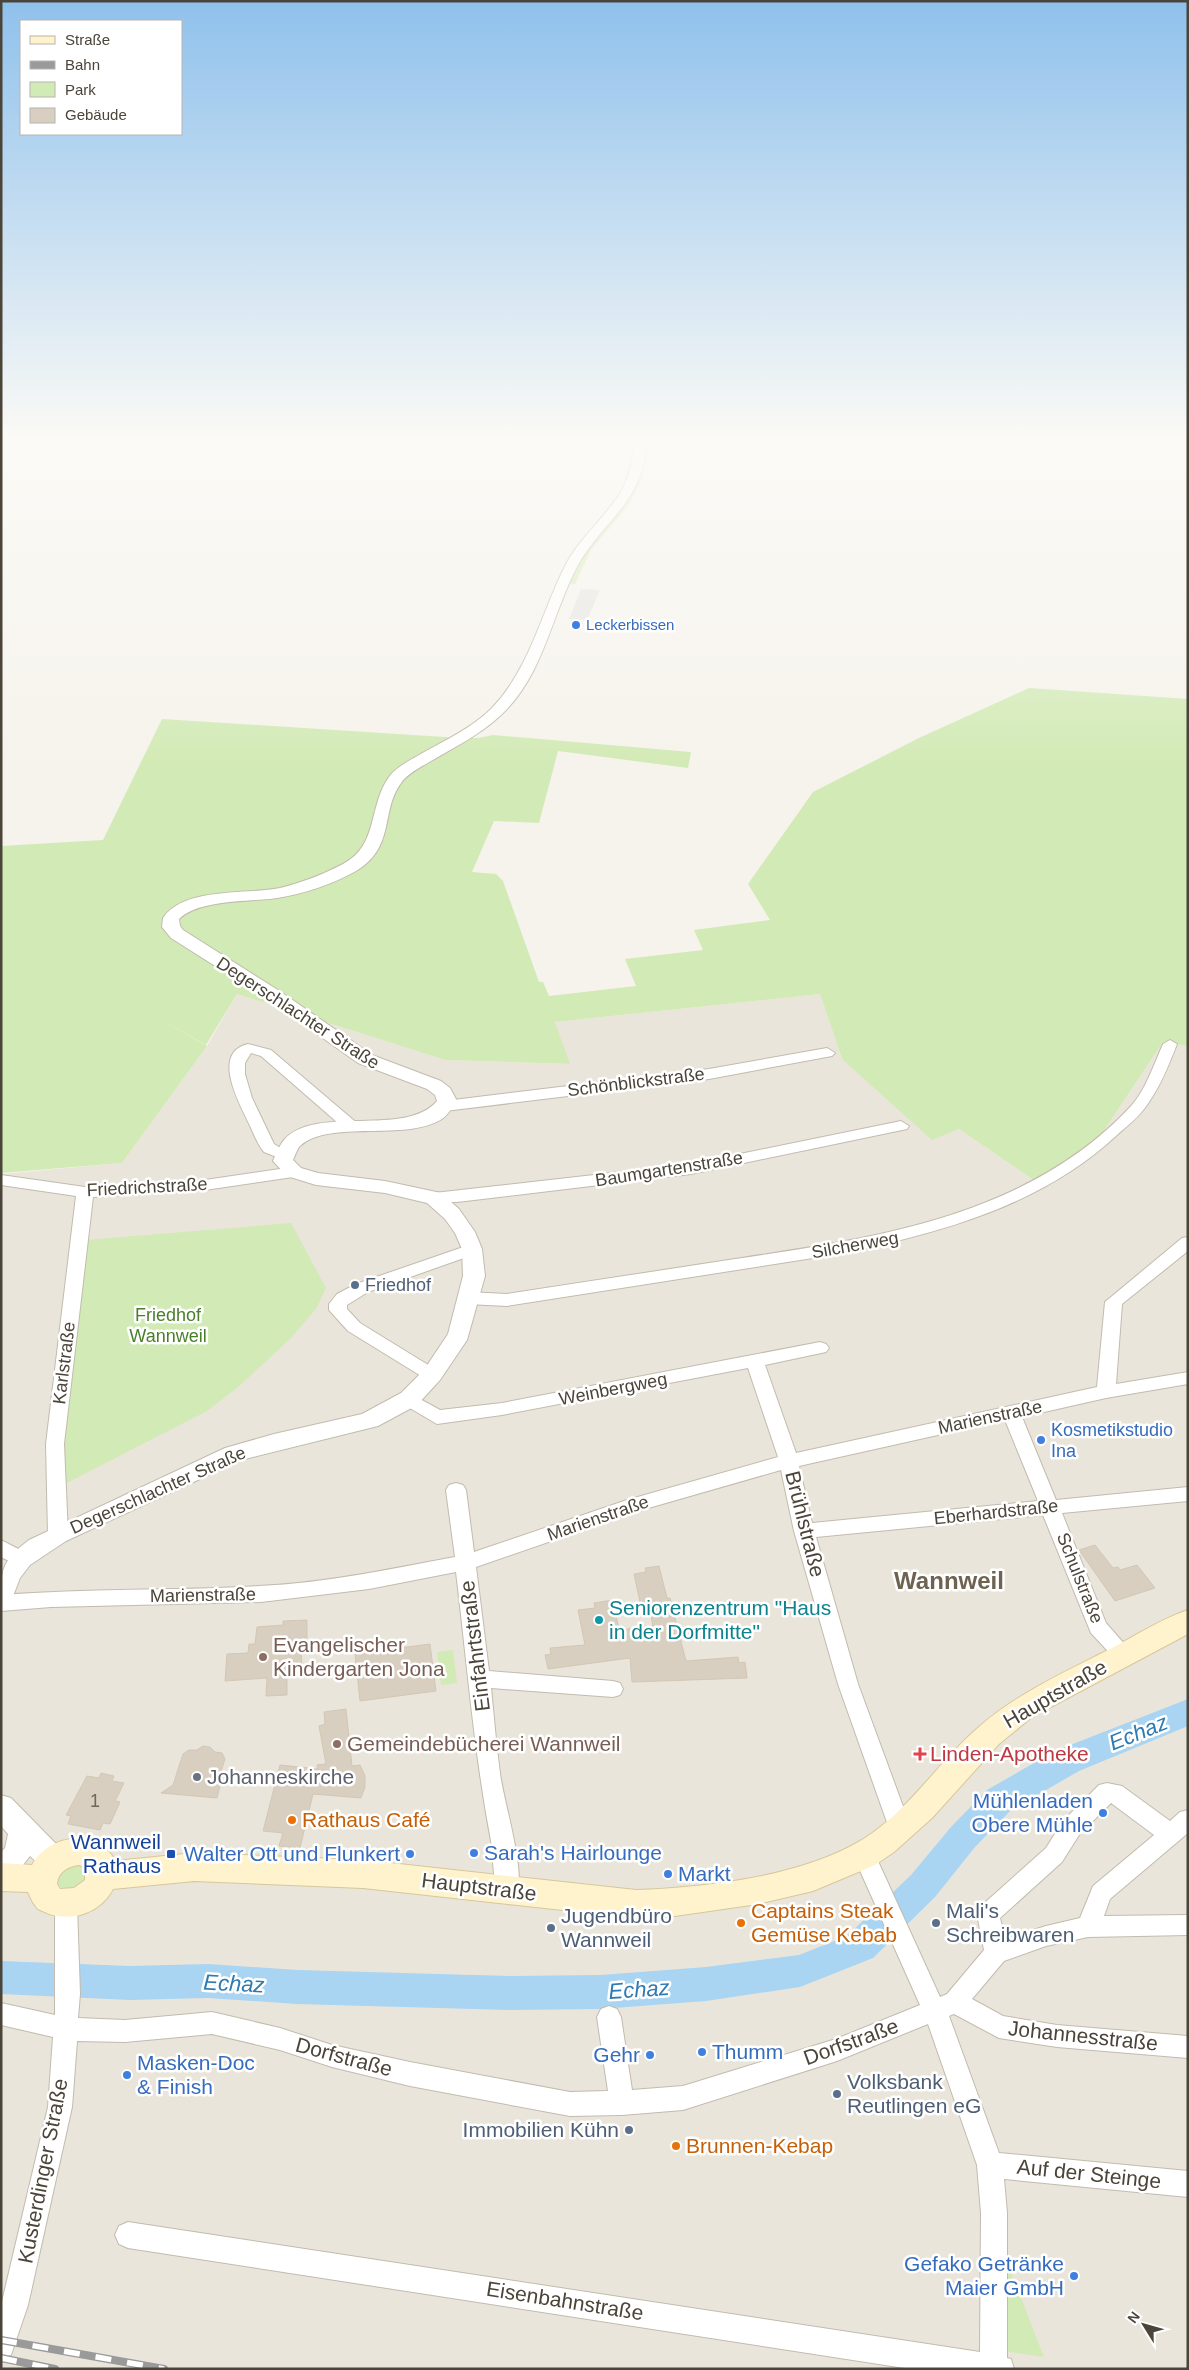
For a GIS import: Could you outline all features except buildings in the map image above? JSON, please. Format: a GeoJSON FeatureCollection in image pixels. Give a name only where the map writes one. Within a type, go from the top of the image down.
{"type":"FeatureCollection","features":[{"type":"Feature","properties":{"kind":"main road","name":"Hauptstraße"},"geometry":{"type":"LineString","coordinates":[[103,1876],[194,1868],[362,1874],[636,1904],[668,1903],[786,1884],[821,1874],[864,1855],[900,1828],[989,1735],[1022,1709],[1188,1621]]}},
{"type":"Feature","properties":{"kind":"main road"},"geometry":{"type":"LineString","coordinates":[[1,1877],[47,1869],[70,1852],[87,1852],[99,1861],[103,1876],[100,1885],[86,1899],[66,1905],[50,1900],[41,1887],[47,1869]]}},
{"type":"Feature","properties":{"kind":"street","name":"Degerschlachter Straße"},"geometry":{"type":"LineString","coordinates":[[445,1106],[447,1101],[443,1092],[434,1086],[365,1060],[275,996],[177,934],[171,927],[171,918],[177,912],[192,904],[279,893],[306,886],[350,867],[366,854],[375,841],[388,791],[396,778],[408,768],[479,726],[497,711],[521,682],[536,654],[563,583],[581,549]]}},
{"type":"Feature","properties":{"kind":"street","name":"Silcherweg"},"geometry":{"type":"LineString","coordinates":[[467,1298],[507,1300],[790,1257],[896,1238],[969,1217],[1007,1201],[1087,1154],[1139,1107],[1170,1044]]}},
{"type":"Feature","properties":{"kind":"street"},"geometry":{"type":"LineString","coordinates":[[284,1156],[269,1148],[243,1098],[238,1070],[238,1057],[241,1051],[248,1048],[266,1053],[352,1127]]}},
{"type":"Feature","properties":{"kind":"street","name":"Schönblickstraße"},"geometry":{"type":"LineString","coordinates":[[445,1106],[709,1074],[827,1052]]}},
{"type":"Feature","properties":{"kind":"street"},"geometry":{"type":"LineString","coordinates":[[432,1375],[354,1327],[338,1310],[338,1304],[343,1298],[362,1288],[472,1249],[458,1222],[434,1198],[385,1187],[316,1179],[294,1172],[286,1166],[284,1156],[294,1141],[309,1133],[352,1127],[414,1123],[430,1118],[445,1106]]}},
{"type":"Feature","properties":{"kind":"street","name":"Baumgartenstraße"},"geometry":{"type":"LineString","coordinates":[[434,1198],[458,1197],[691,1169],[901,1126]]}},
{"type":"Feature","properties":{"kind":"street","name":"Friedrichstraße"},"geometry":{"type":"LineString","coordinates":[[1,1180],[85,1192],[198,1186],[294,1172]]}},
{"type":"Feature","properties":{"kind":"street","name":"Karlstraße"},"geometry":{"type":"LineString","coordinates":[[58,1535],[55,1444],[85,1192]]}},
{"type":"Feature","properties":{"kind":"street"},"geometry":{"type":"LineString","coordinates":[[1106,1392],[1114,1302],[1188,1242]]}},
{"type":"Feature","properties":{"kind":"street","name":"Degerschlachter Straße"},"geometry":{"type":"LineString","coordinates":[[1,1597],[9,1572],[11,1553],[37,1546],[232,1454],[274,1442],[354,1425],[370,1420],[409,1399],[432,1375],[459,1335],[474,1276],[472,1249]]}},
{"type":"Feature","properties":{"kind":"street","name":"Weinbergweg"},"geometry":{"type":"LineString","coordinates":[[409,1399],[437,1417],[502,1409],[755,1362],[820,1348]]}},
{"type":"Feature","properties":{"kind":"street","name":"Brühlstraße"},"geometry":{"type":"LineString","coordinates":[[755,1362],[789,1461],[804,1531],[848,1684],[900,1828]]}},
{"type":"Feature","properties":{"kind":"street","name":"Marienstraße"},"geometry":{"type":"LineString","coordinates":[[1,1603],[51,1599],[261,1594],[369,1581],[465,1564],[634,1505],[789,1461],[1106,1392],[1188,1378]]}},
{"type":"Feature","properties":{"kind":"street","name":"Schulstraße"},"geometry":{"type":"LineString","coordinates":[[1011,1412],[1098,1627],[1124,1655]]}},
{"type":"Feature","properties":{"kind":"street","name":"Einfahrtstraße"},"geometry":{"type":"LineString","coordinates":[[456,1490],[480,1679],[489,1774],[504,1852],[508,1890]]}},
{"type":"Feature","properties":{"kind":"street","name":"Eberhardstraße"},"geometry":{"type":"LineString","coordinates":[[804,1531],[1188,1494]]}},
{"type":"Feature","properties":{"kind":"street"},"geometry":{"type":"LineString","coordinates":[[480,1679],[613,1689]]}},
{"type":"Feature","properties":{"kind":"street"},"geometry":{"type":"LineString","coordinates":[[996,1953],[988,1914],[1054,1855],[1071,1828],[1107,1792],[1114,1794],[1170,1834]]}},
{"type":"Feature","properties":{"kind":"street"},"geometry":{"type":"LineString","coordinates":[[1,1806],[22,1831],[47,1869]]}},
{"type":"Feature","properties":{"kind":"street"},"geometry":{"type":"LineString","coordinates":[[1088,1927],[1101,1893],[1188,1819]]}},
{"type":"Feature","properties":{"kind":"street"},"geometry":{"type":"LineString","coordinates":[[1,1872],[18,1852],[22,1831]]}},
{"type":"Feature","properties":{"kind":"street"},"geometry":{"type":"LineString","coordinates":[[864,1855],[901,1936],[945,2006],[943,2030],[990,2165],[994,2213],[995,2368]]}},
{"type":"Feature","properties":{"kind":"street","name":"Kusterdinger Straße"},"geometry":{"type":"LineString","coordinates":[[1,2345],[15,2305],[47,2174],[60,2107],[68,1994],[66,1905]]}},
{"type":"Feature","properties":{"kind":"street"},"geometry":{"type":"LineString","coordinates":[[945,2006],[996,1953],[1046,1936],[1088,1927],[1188,1925]]}},
{"type":"Feature","properties":{"kind":"street","name":"Johannesstraße"},"geometry":{"type":"LineString","coordinates":[[945,2006],[999,2027],[1057,2036],[1188,2047]]}},
{"type":"Feature","properties":{"kind":"street","name":"Dorfstraße"},"geometry":{"type":"LineString","coordinates":[[1,2014],[66,2029],[125,2031],[212,2023],[280,2039],[332,2056],[420,2076],[570,2104],[622,2103],[683,2098],[837,2050],[945,2006]]}},
{"type":"Feature","properties":{"kind":"street"},"geometry":{"type":"LineString","coordinates":[[609,2017],[622,2103]]}},
{"type":"Feature","properties":{"kind":"street","name":"Auf der Steinge"},"geometry":{"type":"LineString","coordinates":[[990,2165],[1188,2184]]}},
{"type":"Feature","properties":{"kind":"street","name":"Eisenbahnstraße"},"geometry":{"type":"LineString","coordinates":[[128,2236],[995,2368]]}},
{"type":"Feature","properties":{"kind":"shaded area"},"geometry":{"type":"Polygon","coordinates":[[[581,589],[600,590],[587,620],[569,619],[581,589]]]}},
{"type":"Feature","properties":{"kind":"shaded area"},"geometry":{"type":"Polygon","coordinates":[[[237,994],[445,1060],[569,1064],[555,1022],[820,994],[842,1059],[959,1129],[1038,1183],[1103,1132],[1163,1042],[1188,1046],[1188,2369],[1,2369],[1,1174],[122,1163],[207,1046],[237,994]]]}},
{"type":"Feature","properties":{"kind":"green space"},"geometry":{"type":"Polygon","coordinates":[[[586,549],[592,549],[575,584],[563,583],[586,549]]]}},
{"type":"Feature","properties":{"kind":"green space"},"geometry":{"type":"Polygon","coordinates":[[[1029,688],[1188,699],[1188,1046],[1163,1042],[1103,1132],[1038,1183],[959,1129],[932,1140],[842,1059],[820,994],[555,1022],[570,1064],[445,1060],[237,994],[206,1045],[142,1009],[207,1046],[122,1163],[1,1173],[1,846],[103,840],[162,719],[460,738],[478,738],[493,735],[691,752],[688,768],[558,751],[539,823],[494,821],[472,872],[496,874],[503,881],[539,982],[543,982],[549,996],[636,986],[625,959],[703,950],[694,930],[770,920],[748,884],[813,792],[919,738],[1029,688]]]}},
{"type":"Feature","properties":{"kind":"green space","name":"Friedhof Wannweil"},"geometry":{"type":"Polygon","coordinates":[[[291,1223],[326,1288],[316,1309],[290,1339],[237,1388],[207,1411],[61,1486],[59,1454],[86,1240],[291,1223]]]}},
{"type":"Feature","properties":{"kind":"green space"},"geometry":{"type":"Polygon","coordinates":[[[453,1650],[457,1683],[441,1685],[437,1652],[453,1650]]]}},
{"type":"Feature","properties":{"kind":"green space"},"geometry":{"type":"Polygon","coordinates":[[[77,1865],[84,1869],[85,1881],[78,1888],[63,1889],[57,1883],[57,1878],[64,1868],[77,1865]]]}},
{"type":"Feature","properties":{"kind":"green space"},"geometry":{"type":"Polygon","coordinates":[[[1004,2254],[1044,2357],[1003,2351],[1004,2254]]]}},
{"type":"Feature","properties":{"kind":"waterway","name":"Echaz"},"geometry":{"type":"LineString","coordinates":[[1,1977],[130,1983],[208,1981],[297,1987],[510,1993],[601,1992],[706,1984],[800,1971],[860,1947],[923,1886],[963,1837],[999,1800],[1067,1761],[1188,1712]]}},
{"type":"Feature","properties":{"kind":"railway"},"geometry":{"type":"LineString","coordinates":[[1,2340],[164,2369]]}},
{"type":"Feature","properties":{"kind":"railway"},"geometry":{"type":"LineString","coordinates":[[1,2358],[55,2369]]}},
{"type":"Feature","properties":{"kind":"place","name":"Leckerbissen"},"geometry":{"type":"Point","coordinates":[576,625]}},
{"type":"Feature","properties":{"kind":"place","name":"Friedhof"},"geometry":{"type":"Point","coordinates":[355,1285]}},
{"type":"Feature","properties":{"kind":"place","name":"Kosmetikstudio Ina"},"geometry":{"type":"Point","coordinates":[1041,1440]}},
{"type":"Feature","properties":{"kind":"place","name":"Seniorenzentrum \"Haus in der Dorfmitte\""},"geometry":{"type":"Point","coordinates":[599,1620]}},
{"type":"Feature","properties":{"kind":"place","name":"Evangelischer Kindergarten Jona"},"geometry":{"type":"Point","coordinates":[263,1657]}},
{"type":"Feature","properties":{"kind":"place","name":"Gemeindebücherei Wannweil"},"geometry":{"type":"Point","coordinates":[337,1744]}},
{"type":"Feature","properties":{"kind":"place","name":"Linden-Apotheke"},"geometry":{"type":"Point","coordinates":[920,1754]}},
{"type":"Feature","properties":{"kind":"place","name":"Johanneskirche"},"geometry":{"type":"Point","coordinates":[197,1777]}},
{"type":"Feature","properties":{"kind":"place","name":"Mühlenladen Obere Mühle"},"geometry":{"type":"Point","coordinates":[1103,1813]}},
{"type":"Feature","properties":{"kind":"place","name":"Rathaus Café"},"geometry":{"type":"Point","coordinates":[292,1820]}},
{"type":"Feature","properties":{"kind":"place","name":"Sarah's Hairlounge"},"geometry":{"type":"Point","coordinates":[474,1853]}},
{"type":"Feature","properties":{"kind":"place","name":"Wannweil Rathaus"},"geometry":{"type":"Point","coordinates":[171,1854]}},
{"type":"Feature","properties":{"kind":"place","name":"Walter Ott und Flunkert"},"geometry":{"type":"Point","coordinates":[410,1854]}},
{"type":"Feature","properties":{"kind":"place","name":"Markt"},"geometry":{"type":"Point","coordinates":[668,1874]}},
{"type":"Feature","properties":{"kind":"place","name":"Captains Steak Gemüse Kebab"},"geometry":{"type":"Point","coordinates":[741,1923]}},
{"type":"Feature","properties":{"kind":"place","name":"Mali's Schreibwaren"},"geometry":{"type":"Point","coordinates":[936,1923]}},
{"type":"Feature","properties":{"kind":"place","name":"Jugendbüro Wannweil"},"geometry":{"type":"Point","coordinates":[551,1928]}},
{"type":"Feature","properties":{"kind":"place","name":"Thumm"},"geometry":{"type":"Point","coordinates":[702,2052]}},
{"type":"Feature","properties":{"kind":"place","name":"Gehr"},"geometry":{"type":"Point","coordinates":[650,2055]}},
{"type":"Feature","properties":{"kind":"place","name":"Masken-Doc & Finish"},"geometry":{"type":"Point","coordinates":[127,2075]}},
{"type":"Feature","properties":{"kind":"place","name":"Volksbank Reutlingen eG"},"geometry":{"type":"Point","coordinates":[837,2094]}},
{"type":"Feature","properties":{"kind":"place","name":"Immobilien Kühn"},"geometry":{"type":"Point","coordinates":[629,2130]}},
{"type":"Feature","properties":{"kind":"place","name":"Brunnen-Kebap"},"geometry":{"type":"Point","coordinates":[676,2146]}},
{"type":"Feature","properties":{"kind":"place","name":"Gefako Getränke Maier GmbH"},"geometry":{"type":"Point","coordinates":[1074,2276]}},
{"type":"Feature","properties":{"kind":"district","name":"Wannweil"},"geometry":{"type":"Point","coordinates":[949,1581]}}]}
